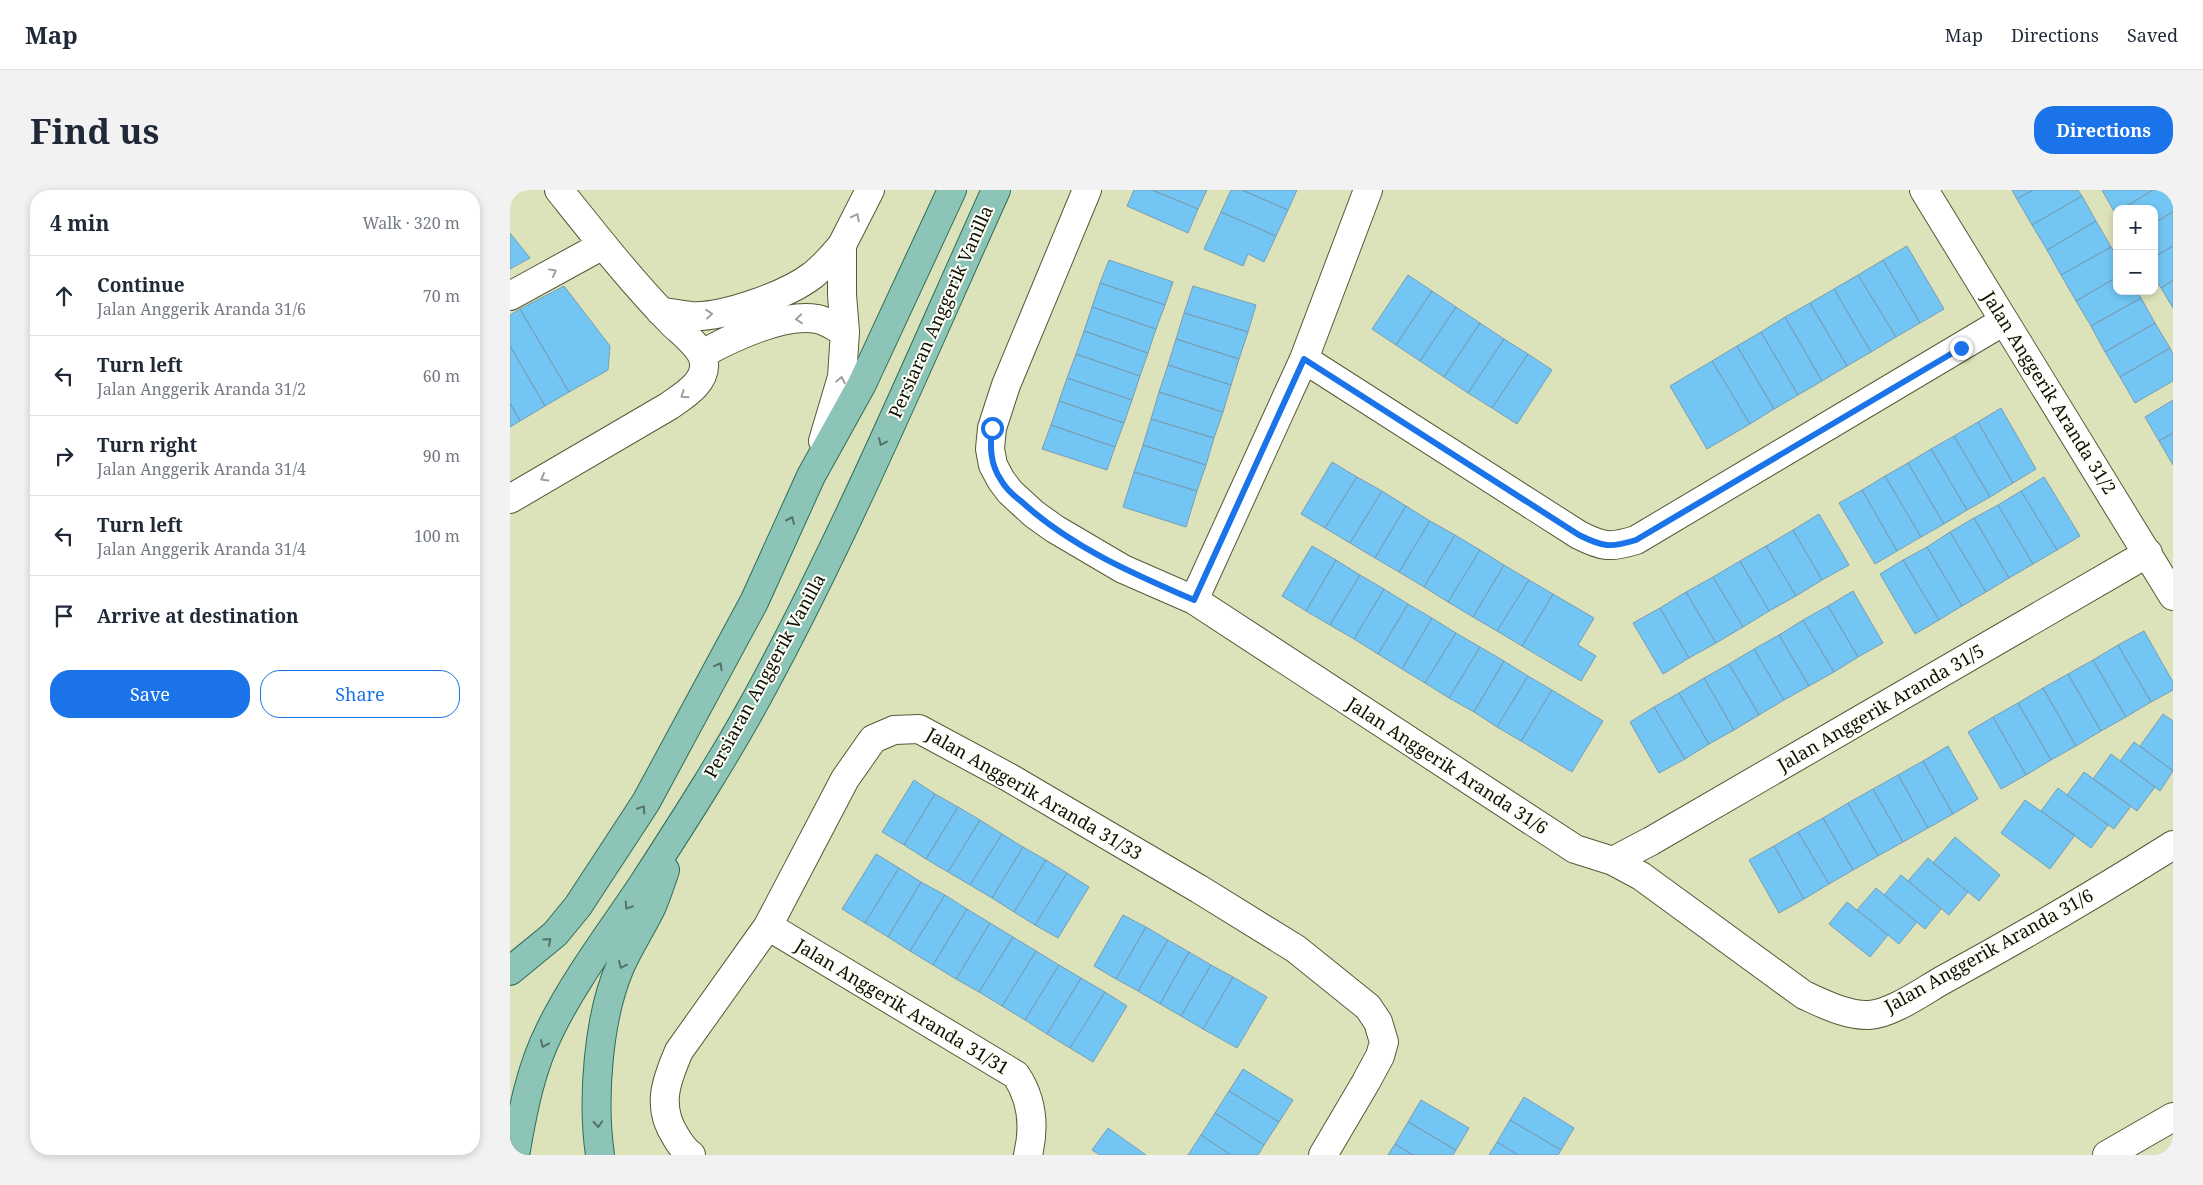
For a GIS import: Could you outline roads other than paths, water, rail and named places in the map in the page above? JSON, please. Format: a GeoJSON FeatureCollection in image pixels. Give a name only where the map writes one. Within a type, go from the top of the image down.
{"type":"FeatureCollection","features":[{"type":"Feature","properties":{"kind":"main road"},"geometry":{"type":"LineString","coordinates":[[510,972],[555,934],[578,906],[646,802],[754,602],[811,476],[862,384],[952,190]]}},
{"type":"Feature","properties":{"kind":"main road","name":"Persiaran Anggerik Vanilla"},"geometry":{"type":"LineString","coordinates":[[515,1149],[525,1099],[533,1072],[549,1032],[570,994],[682,824],[763,687],[828,560],[996,190]]}},
{"type":"Feature","properties":{"kind":"main road"},"geometry":{"type":"LineString","coordinates":[[600,1155],[597,1098],[601,1041],[608,1001],[620,967],[652,905],[682,824]]}},
{"type":"Feature","properties":{"kind":"street"},"geometry":{"type":"LineString","coordinates":[[510,498],[669,406],[691,391],[702,376],[704,365],[702,354],[660,311],[559,190]]}},
{"type":"Feature","properties":{"kind":"street"},"geometry":{"type":"LineString","coordinates":[[660,311],[692,316],[725,312],[752,304],[812,276],[830,259],[842,244],[870,190]]}},
{"type":"Feature","properties":{"kind":"street","name":"Jalan Anggerik Aranda 31/6"},"geometry":{"type":"LineString","coordinates":[[1087,190],[1006,385],[992,428],[990,449],[993,465],[1010,492],[1034,514],[1054,528],[1123,569],[1194,600],[1575,849],[1613,861],[1641,876],[1804,995],[1841,1010],[1870,1015],[1900,1004],[2113,883],[2173,845]]}},
{"type":"Feature","properties":{"kind":"street"},"geometry":{"type":"LineString","coordinates":[[1194,600],[1304,359],[1368,190]]}},
{"type":"Feature","properties":{"kind":"street","name":"Jalan Anggerik Aranda 31/2"},"geometry":{"type":"LineString","coordinates":[[1924,190],[2173,596]]}},
{"type":"Feature","properties":{"kind":"street"},"geometry":{"type":"LineString","coordinates":[[811,476],[830,422],[842,377],[845,332],[842,295],[842,244]]}},
{"type":"Feature","properties":{"kind":"street"},"geometry":{"type":"LineString","coordinates":[[510,296],[603,245]]}},
{"type":"Feature","properties":{"kind":"street"},"geometry":{"type":"LineString","coordinates":[[702,354],[739,335],[798,318],[819,319],[845,332]]}},
{"type":"Feature","properties":{"kind":"street"},"geometry":{"type":"LineString","coordinates":[[1304,359],[1579,535],[1596,543],[1615,546],[1644,535],[2004,321]]}},
{"type":"Feature","properties":{"kind":"street","name":"Jalan Anggerik Aranda 31/5"},"geometry":{"type":"LineString","coordinates":[[1613,861],[1651,841],[2148,554]]}},
{"type":"Feature","properties":{"kind":"street","name":"Jalan Anggerik Aranda 31/33"},"geometry":{"type":"LineString","coordinates":[[691,1155],[685,1151],[668,1124],[664,1093],[669,1073],[680,1051],[768,926],[845,780],[873,739],[894,730],[919,729],[1010,778],[1199,889],[1296,949],[1368,1007],[1378,1022],[1384,1042],[1380,1056],[1323,1155]]}},
{"type":"Feature","properties":{"kind":"street","name":"Jalan Anggerik Aranda 31/31"},"geometry":{"type":"LineString","coordinates":[[768,926],[1016,1075],[1024,1087],[1031,1110],[1032,1136],[1028,1155]]}},
{"type":"Feature","properties":{"kind":"street"},"geometry":{"type":"LineString","coordinates":[[2108,1155],[2173,1117]]}}]}
